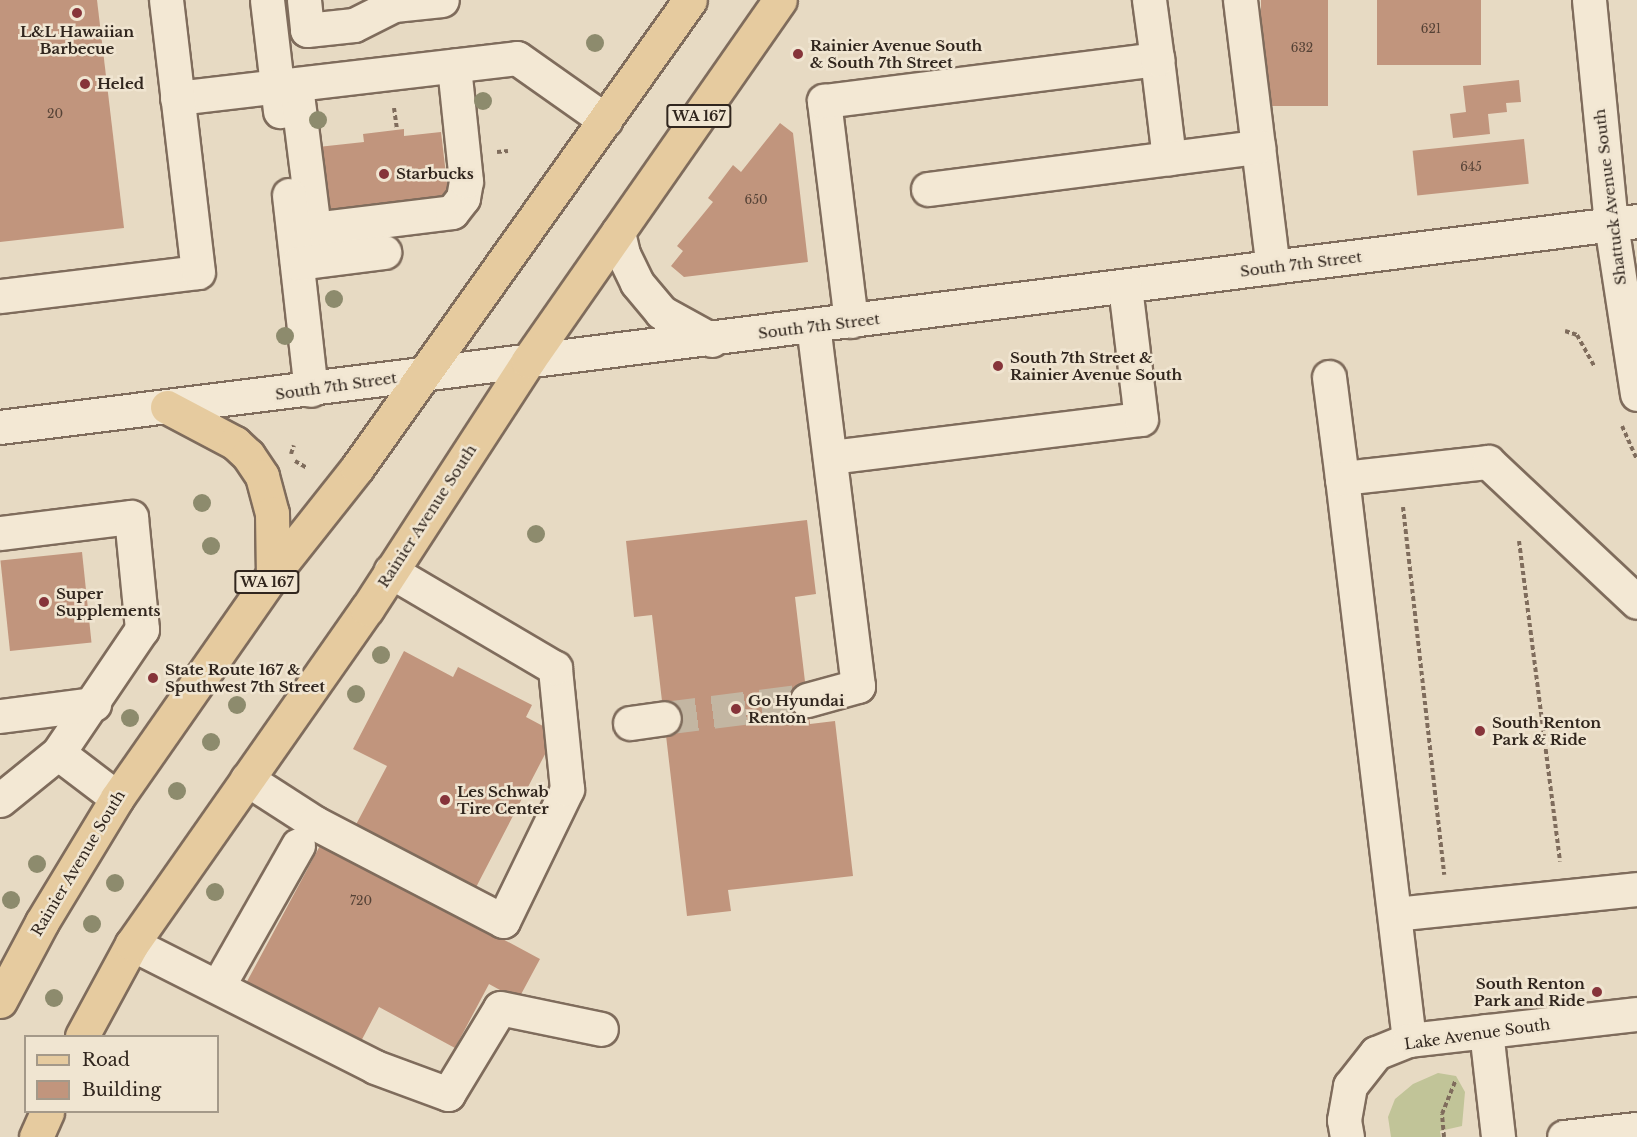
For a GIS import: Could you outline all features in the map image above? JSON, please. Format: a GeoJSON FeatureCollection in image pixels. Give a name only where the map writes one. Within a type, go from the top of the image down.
{"type":"FeatureCollection","features":[{"type":"Feature","properties":{"kind":"main road","name":"Rainier Avenue South"},"geometry":{"type":"LineString","coordinates":[[83,1035],[132,944],[390,571],[528,361],[780,0]]}},
{"type":"Feature","properties":{"kind":"main road","name":"Rainier Avenue South"},"geometry":{"type":"LineString","coordinates":[[0,1001],[42,921],[117,798],[273,574],[426,373],[688,1]]}},
{"type":"Feature","properties":{"kind":"main road"},"geometry":{"type":"LineString","coordinates":[[167,407],[248,455],[266,485],[272,513],[273,574]]}},
{"type":"Feature","properties":{"kind":"main road"},"geometry":{"type":"LineString","coordinates":[[36,1137],[47,1113]]}},
{"type":"Feature","properties":{"kind":"street"},"geometry":{"type":"LineString","coordinates":[[0,296],[198,272],[166,0]]}},
{"type":"Feature","properties":{"kind":"street"},"geometry":{"type":"LineString","coordinates":[[267,0],[287,87],[314,229],[452,212],[463,198],[466,181],[454,66]]}},
{"type":"Feature","properties":{"kind":"street"},"geometry":{"type":"LineString","coordinates":[[304,0],[307,30],[354,26],[394,5],[442,0]]}},
{"type":"Feature","properties":{"kind":"street"},"geometry":{"type":"LineString","coordinates":[[1149,0],[1169,158]]}},
{"type":"Feature","properties":{"kind":"street"},"geometry":{"type":"LineString","coordinates":[[1240,0],[1273,267]]}},
{"type":"Feature","properties":{"kind":"street","name":"Shattuck Avenue South"},"geometry":{"type":"LineString","coordinates":[[1589,0],[1624,223],[1637,394]]}},
{"type":"Feature","properties":{"kind":"street"},"geometry":{"type":"LineString","coordinates":[[177,98],[287,87],[517,58],[605,120]]}},
{"type":"Feature","properties":{"kind":"street"},"geometry":{"type":"LineString","coordinates":[[851,321],[824,101],[1156,59]]}},
{"type":"Feature","properties":{"kind":"street"},"geometry":{"type":"LineString","coordinates":[[287,87],[297,263],[310,390]]}},
{"type":"Feature","properties":{"kind":"street"},"geometry":{"type":"LineString","coordinates":[[928,189],[1258,147]]}},
{"type":"Feature","properties":{"kind":"street","name":"South 7th Street"},"geometry":{"type":"LineString","coordinates":[[0,427],[310,390],[426,373],[712,340],[1624,223]]}},
{"type":"Feature","properties":{"kind":"street"},"geometry":{"type":"LineString","coordinates":[[618,232],[623,254],[636,283],[661,312],[712,340]]}},
{"type":"Feature","properties":{"kind":"street"},"geometry":{"type":"LineString","coordinates":[[297,263],[384,252]]}},
{"type":"Feature","properties":{"kind":"street"},"geometry":{"type":"LineString","coordinates":[[830,457],[1141,419],[1125,286]]}},
{"type":"Feature","properties":{"kind":"street"},"geometry":{"type":"LineString","coordinates":[[807,700],[858,686],[813,327]]}},
{"type":"Feature","properties":{"kind":"street"},"geometry":{"type":"LineString","coordinates":[[1329,377],[1409,1040]]}},
{"type":"Feature","properties":{"kind":"street"},"geometry":{"type":"LineString","coordinates":[[1342,478],[1488,462],[1637,602]]}},
{"type":"Feature","properties":{"kind":"street"},"geometry":{"type":"LineString","coordinates":[[0,533],[131,517],[142,629],[94,704],[58,753],[0,800]]}},
{"type":"Feature","properties":{"kind":"street"},"geometry":{"type":"LineString","coordinates":[[247,779],[315,823],[503,921],[567,789],[555,668],[390,571]]}},
{"type":"Feature","properties":{"kind":"street"},"geometry":{"type":"LineString","coordinates":[[0,716],[94,704]]}},
{"type":"Feature","properties":{"kind":"street"},"geometry":{"type":"LineString","coordinates":[[630,723],[664,718]]}},
{"type":"Feature","properties":{"kind":"street"},"geometry":{"type":"LineString","coordinates":[[58,753],[117,798]]}},
{"type":"Feature","properties":{"kind":"street"},"geometry":{"type":"LineString","coordinates":[[218,986],[298,845]]}},
{"type":"Feature","properties":{"kind":"street"},"geometry":{"type":"LineString","coordinates":[[1395,914],[1637,889]]}},
{"type":"Feature","properties":{"kind":"street"},"geometry":{"type":"LineString","coordinates":[[132,944],[375,1067],[448,1094],[500,1008],[601,1029]]}},
{"type":"Feature","properties":{"kind":"street","name":"Lake Avenue South"},"geometry":{"type":"LineString","coordinates":[[1347,1137],[1344,1120],[1350,1086],[1376,1053],[1409,1040],[1637,1014]]}},
{"type":"Feature","properties":{"kind":"street"},"geometry":{"type":"LineString","coordinates":[[1486,1031],[1498,1137]]}},
{"type":"Feature","properties":{"kind":"street"},"geometry":{"type":"LineString","coordinates":[[1564,1137],[1637,1129]]}},
{"type":"Feature","properties":{"kind":"path"},"geometry":{"type":"LineString","coordinates":[[393,99],[397,130]]}},
{"type":"Feature","properties":{"kind":"path"},"geometry":{"type":"LineString","coordinates":[[1564,331],[1577,335]]}},
{"type":"Feature","properties":{"kind":"path"},"geometry":{"type":"LineString","coordinates":[[290,458],[294,445]]}},
{"type":"Feature","properties":{"kind":"path"},"geometry":{"type":"LineString","coordinates":[[1403,503],[1448,909]]}},
{"type":"Feature","properties":{"kind":"path"},"geometry":{"type":"LineString","coordinates":[[1518,534],[1564,896]]}},
{"type":"Feature","properties":{"kind":"path"},"geometry":{"type":"LineString","coordinates":[[1444,1137],[1442,1114],[1456,1080],[1452,1035]]}},
{"type":"Feature","properties":{"kind":"green space"},"geometry":{"type":"Polygon","coordinates":[[[1438,1073],[1456,1076],[1465,1092],[1462,1126],[1440,1131],[1441,1137],[1391,1137],[1388,1117],[1395,1099],[1413,1084],[1438,1073]]]}},
{"type":"Feature","properties":{"kind":"building"},"geometry":{"type":"Polygon","coordinates":[[[0,0],[97,0],[124,228],[0,242],[0,0]]]}},
{"type":"Feature","properties":{"kind":"building"},"geometry":{"type":"Polygon","coordinates":[[[1261,0],[1328,0],[1328,106],[1261,106],[1261,0]]]}},
{"type":"Feature","properties":{"kind":"building"},"geometry":{"type":"Polygon","coordinates":[[[1377,0],[1481,0],[1481,65],[1377,65],[1377,0]]]}},
{"type":"Feature","properties":{"kind":"building"},"geometry":{"type":"Polygon","coordinates":[[[1519,80],[1521,102],[1506,103],[1507,112],[1488,114],[1490,134],[1453,138],[1450,114],[1466,112],[1463,86],[1519,80]]]}},
{"type":"Feature","properties":{"kind":"building"},"geometry":{"type":"Polygon","coordinates":[[[780,123],[793,133],[808,262],[684,277],[671,266],[683,251],[677,246],[713,202],[708,198],[733,165],[741,172],[780,123]]]}},
{"type":"Feature","properties":{"kind":"building","name":"Starbucks"},"geometry":{"type":"Polygon","coordinates":[[[404,129],[404,136],[441,132],[449,200],[326,215],[318,147],[364,142],[363,134],[404,129]]]}},
{"type":"Feature","properties":{"kind":"building"},"geometry":{"type":"Polygon","coordinates":[[[1524,139],[1529,184],[1417,195],[1413,151],[1524,139]]]}},
{"type":"Feature","properties":{"kind":"building","name":"Go Hyundai Renton"},"geometry":{"type":"Polygon","coordinates":[[[807,520],[816,594],[795,597],[810,724],[835,721],[853,876],[728,890],[731,911],[687,916],[652,615],[634,617],[626,541],[807,520]]]}},
{"type":"Feature","properties":{"kind":"building","name":"Super Supplements"},"geometry":{"type":"Polygon","coordinates":[[[82,552],[92,643],[10,651],[0,561],[82,552]]]}},
{"type":"Feature","properties":{"kind":"building","name":"Les Schwab Tire Center"},"geometry":{"type":"Polygon","coordinates":[[[404,651],[453,677],[458,667],[532,705],[526,717],[556,733],[471,897],[351,834],[387,766],[353,749],[404,651]]]}},
{"type":"Feature","properties":{"kind":"building"},"geometry":{"type":"Polygon","coordinates":[[[322,842],[540,959],[518,1000],[489,984],[455,1048],[379,1007],[358,1047],[244,987],[322,842]]]}},
{"type":"Feature","properties":{"kind":"tunnel"},"geometry":{"type":"LineString","coordinates":[[664,718],[807,700]]}},
{"type":"Feature","properties":{"kind":"place","name":"L&L Hawaiian Barbecue"},"geometry":{"type":"Point","coordinates":[77,13]}},
{"type":"Feature","properties":{"kind":"place","name":"Rainier Avenue South & South 7th Street"},"geometry":{"type":"Point","coordinates":[798,54]}},
{"type":"Feature","properties":{"kind":"place","name":"Heled"},"geometry":{"type":"Point","coordinates":[85,84]}},
{"type":"Feature","properties":{"kind":"place","name":"Starbucks"},"geometry":{"type":"Point","coordinates":[384,174]}},
{"type":"Feature","properties":{"kind":"place","name":"South 7th Street & Rainier Avenue South"},"geometry":{"type":"Point","coordinates":[998,366]}},
{"type":"Feature","properties":{"kind":"place","name":"Super Supplements"},"geometry":{"type":"Point","coordinates":[44,602]}},
{"type":"Feature","properties":{"kind":"place","name":"State Route 167 & Sputhwest 7th Street"},"geometry":{"type":"Point","coordinates":[153,678]}},
{"type":"Feature","properties":{"kind":"place","name":"Go Hyundai Renton"},"geometry":{"type":"Point","coordinates":[736,709]}},
{"type":"Feature","properties":{"kind":"place","name":"South Renton Park & Ride"},"geometry":{"type":"Point","coordinates":[1480,731]}},
{"type":"Feature","properties":{"kind":"place","name":"Les Schwab Tire Center"},"geometry":{"type":"Point","coordinates":[445,800]}},
{"type":"Feature","properties":{"kind":"place","name":"South Renton Park and Ride"},"geometry":{"type":"Point","coordinates":[1597,992]}}]}
